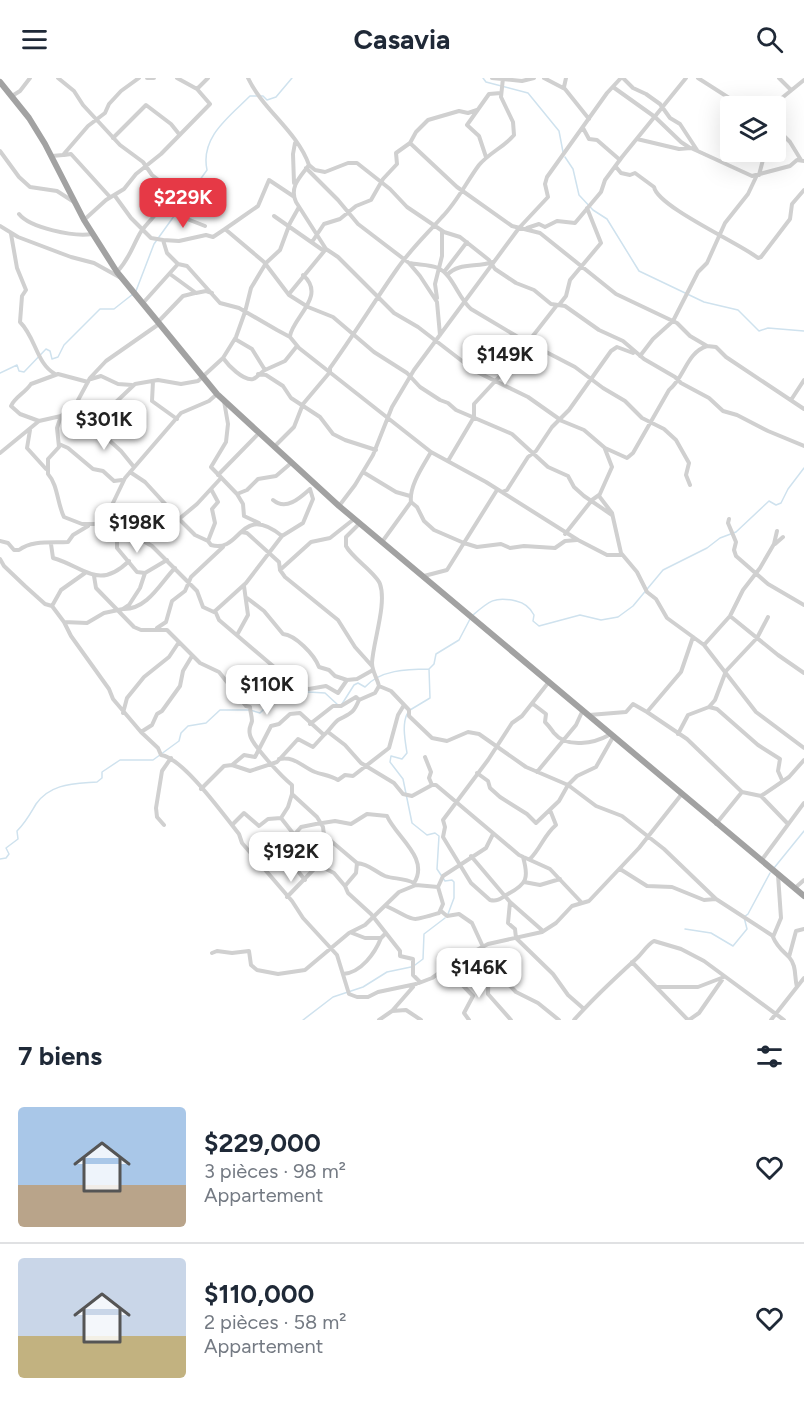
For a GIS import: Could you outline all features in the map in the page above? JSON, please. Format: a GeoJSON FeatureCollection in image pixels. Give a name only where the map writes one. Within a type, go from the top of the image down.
{"type":"FeatureCollection","features":[{"type":"Feature","properties":{"kind":"highway"},"geometry":{"type":"LineString","coordinates":[[0,82],[3,90],[12,96],[52,156],[84,220],[117,272],[217,394],[312,487],[339,506],[424,576],[584,714],[804,896]]}},
{"type":"Feature","properties":{"kind":"street"},"geometry":{"type":"LineString","coordinates":[[12,96],[20,91],[30,78]]}},
{"type":"Feature","properties":{"kind":"street"},"geometry":{"type":"LineString","coordinates":[[58,78],[74,91],[113,138],[161,182],[170,204],[178,208],[182,217],[205,225]]}},
{"type":"Feature","properties":{"kind":"street"},"geometry":{"type":"LineString","coordinates":[[63,155],[68,147],[105,112],[121,91],[139,78]]}},
{"type":"Feature","properties":{"kind":"street"},"geometry":{"type":"LineString","coordinates":[[147,78],[154,78]]}},
{"type":"Feature","properties":{"kind":"street"},"geometry":{"type":"LineString","coordinates":[[84,220],[146,166],[210,103],[197,89],[177,78]]}},
{"type":"Feature","properties":{"kind":"street"},"geometry":{"type":"LineString","coordinates":[[197,89],[208,78]]}},
{"type":"Feature","properties":{"kind":"street"},"geometry":{"type":"LineString","coordinates":[[248,78],[258,98],[282,123],[296,142],[308,167],[358,224],[407,261],[431,289],[437,302]]}},
{"type":"Feature","properties":{"kind":"street"},"geometry":{"type":"LineString","coordinates":[[492,78],[522,81],[534,78]]}},
{"type":"Feature","properties":{"kind":"street"},"geometry":{"type":"LineString","coordinates":[[544,78],[564,88],[589,119]]}},
{"type":"Feature","properties":{"kind":"street"},"geometry":{"type":"LineString","coordinates":[[339,506],[376,450],[388,417],[410,376],[519,228],[548,197],[544,184],[547,177],[622,78],[633,88],[646,94],[663,108],[670,118],[680,124],[697,150]]}},
{"type":"Feature","properties":{"kind":"street"},"geometry":{"type":"LineString","coordinates":[[677,78],[682,83]]}},
{"type":"Feature","properties":{"kind":"street"},"geometry":{"type":"LineString","coordinates":[[410,143],[425,160],[512,226],[527,228],[539,224],[545,227],[557,221],[574,224],[601,192],[605,180],[620,160],[686,78]]}},
{"type":"Feature","properties":{"kind":"street"},"geometry":{"type":"LineString","coordinates":[[700,78],[727,96]]}},
{"type":"Feature","properties":{"kind":"street"},"geometry":{"type":"LineString","coordinates":[[779,78],[791,90]]}},
{"type":"Feature","properties":{"kind":"street"},"geometry":{"type":"LineString","coordinates":[[273,447],[294,427],[303,404],[330,372],[330,368],[343,347],[354,335],[396,270],[407,261],[486,157],[508,142],[515,133],[501,93],[503,79]]}},
{"type":"Feature","properties":{"kind":"street"},"geometry":{"type":"LineString","coordinates":[[564,79],[564,88]]}},
{"type":"Feature","properties":{"kind":"street"},"geometry":{"type":"LineString","coordinates":[[784,96],[804,80]]}},
{"type":"Feature","properties":{"kind":"street"},"geometry":{"type":"LineString","coordinates":[[613,87],[655,117],[681,142],[746,174],[758,175],[790,166],[802,160],[786,138]]}},
{"type":"Feature","properties":{"kind":"street"},"geometry":{"type":"LineString","coordinates":[[486,157],[479,136],[467,125],[489,94],[501,93]]}},
{"type":"Feature","properties":{"kind":"street"},"geometry":{"type":"LineString","coordinates":[[113,138],[146,105],[174,127],[179,134]]}},
{"type":"Feature","properties":{"kind":"street"},"geometry":{"type":"LineString","coordinates":[[312,242],[324,224],[349,214],[356,206],[371,200],[381,182],[397,164],[395,154],[410,143],[416,132],[428,120],[459,111],[468,113],[477,110]]}},
{"type":"Feature","properties":{"kind":"street"},"geometry":{"type":"LineString","coordinates":[[583,128],[589,138],[597,140],[620,160]]}},
{"type":"Feature","properties":{"kind":"street"},"geometry":{"type":"LineString","coordinates":[[637,140],[679,149],[691,148]]}},
{"type":"Feature","properties":{"kind":"street"},"geometry":{"type":"LineString","coordinates":[[296,142],[293,154],[294,196],[325,250]]}},
{"type":"Feature","properties":{"kind":"street"},"geometry":{"type":"LineString","coordinates":[[0,151],[19,177],[30,187],[57,191],[76,203]]}},
{"type":"Feature","properties":{"kind":"street"},"geometry":{"type":"LineString","coordinates":[[52,156],[71,154],[151,238],[163,240],[179,241],[206,235],[213,237],[258,206],[269,180],[294,196]]}},
{"type":"Feature","properties":{"kind":"street"},"geometry":{"type":"LineString","coordinates":[[308,167],[325,172],[354,162],[381,182],[403,204],[442,231],[457,235],[516,283],[534,290],[548,302],[565,306],[599,330],[623,341],[656,368],[709,398],[723,411],[737,415],[804,446]]}},
{"type":"Feature","properties":{"kind":"street"},"geometry":{"type":"LineString","coordinates":[[640,356],[653,339],[672,322],[698,272],[707,262],[728,218],[748,194],[762,162]]}},
{"type":"Feature","properties":{"kind":"street"},"geometry":{"type":"LineString","coordinates":[[294,185],[308,167]]}},
{"type":"Feature","properties":{"kind":"street"},"geometry":{"type":"LineString","coordinates":[[616,167],[621,173],[629,175],[635,173],[655,188],[655,192],[672,208],[760,258],[791,218],[792,204],[804,190]]}},
{"type":"Feature","properties":{"kind":"street"},"geometry":{"type":"LineString","coordinates":[[117,272],[133,252],[135,243],[166,197]]}},
{"type":"Feature","properties":{"kind":"street"},"geometry":{"type":"LineString","coordinates":[[11,234],[17,268],[26,290],[22,296],[20,321],[36,344],[41,363],[55,374],[88,381],[101,376],[122,385],[153,381],[181,384],[204,377],[223,358],[235,339],[251,288],[265,264],[280,250],[299,207]]}},
{"type":"Feature","properties":{"kind":"street"},"geometry":{"type":"LineString","coordinates":[[565,306],[570,280],[601,243],[587,208]]}},
{"type":"Feature","properties":{"kind":"street"},"geometry":{"type":"LineString","coordinates":[[19,214],[26,222],[66,235],[92,234]]}},
{"type":"Feature","properties":{"kind":"street"},"geometry":{"type":"LineString","coordinates":[[274,216],[338,257],[394,313],[475,371],[528,397],[559,418],[584,430],[605,448],[627,458],[633,453],[690,357],[707,346]]}},
{"type":"Feature","properties":{"kind":"street"},"geometry":{"type":"LineString","coordinates":[[440,219],[442,256],[435,284],[440,336]]}},
{"type":"Feature","properties":{"kind":"street"},"geometry":{"type":"LineString","coordinates":[[0,226],[11,234],[71,257],[94,263],[110,270],[118,278],[122,278]]}},
{"type":"Feature","properties":{"kind":"street"},"geometry":{"type":"LineString","coordinates":[[527,228],[540,233],[616,294],[677,323],[690,336],[707,346],[716,347],[726,357],[804,409]]}},
{"type":"Feature","properties":{"kind":"street"},"geometry":{"type":"LineString","coordinates":[[225,229],[265,264],[289,295],[308,307],[333,317],[410,376],[420,387],[440,400],[512,434],[551,470],[568,476],[574,487],[612,515]]}},
{"type":"Feature","properties":{"kind":"street"},"geometry":{"type":"LineString","coordinates":[[163,240],[167,253],[178,264],[187,266],[220,303],[245,312],[290,337],[297,346],[431,452],[499,491],[565,534],[607,555],[622,555]]}},
{"type":"Feature","properties":{"kind":"street"},"geometry":{"type":"LineString","coordinates":[[445,273],[466,242]]}},
{"type":"Feature","properties":{"kind":"street"},"geometry":{"type":"LineString","coordinates":[[289,295],[325,250]]}},
{"type":"Feature","properties":{"kind":"street"},"geometry":{"type":"LineString","coordinates":[[407,261],[438,268],[445,273],[464,303],[528,342],[570,363],[625,401],[642,418],[669,433],[690,464],[686,475],[690,485]]}},
{"type":"Feature","properties":{"kind":"street"},"geometry":{"type":"LineString","coordinates":[[143,303],[178,264]]}},
{"type":"Feature","properties":{"kind":"street"},"geometry":{"type":"LineString","coordinates":[[445,273],[456,267],[485,264],[493,266]]}},
{"type":"Feature","properties":{"kind":"street"},"geometry":{"type":"LineString","coordinates":[[170,274],[196,293]]}},
{"type":"Feature","properties":{"kind":"street"},"geometry":{"type":"LineString","coordinates":[[290,337],[295,324],[308,307],[310,286],[303,275]]}},
{"type":"Feature","properties":{"kind":"street"},"geometry":{"type":"LineString","coordinates":[[47,470],[50,456],[58,448],[58,422],[61,416],[77,402],[88,381],[110,358],[159,322],[183,296],[206,291],[212,293]]}},
{"type":"Feature","properties":{"kind":"street"},"geometry":{"type":"LineString","coordinates":[[448,461],[474,417],[474,404],[565,299]]}},
{"type":"Feature","properties":{"kind":"street"},"geometry":{"type":"LineString","coordinates":[[235,339],[252,349],[265,370]]}},
{"type":"Feature","properties":{"kind":"street"},"geometry":{"type":"LineString","coordinates":[[223,358],[245,377],[253,379],[265,370],[285,361],[297,346]]}},
{"type":"Feature","properties":{"kind":"street"},"geometry":{"type":"LineString","coordinates":[[424,576],[447,570],[499,491],[507,490],[528,457],[559,418],[569,410],[614,348],[635,353]]}},
{"type":"Feature","properties":{"kind":"street"},"geometry":{"type":"LineString","coordinates":[[39,421],[19,413],[11,404],[27,392],[31,384],[55,374]]}},
{"type":"Feature","properties":{"kind":"street"},"geometry":{"type":"LineString","coordinates":[[258,374],[266,375],[283,386],[291,398],[320,417],[333,434],[376,450]]}},
{"type":"Feature","properties":{"kind":"street"},"geometry":{"type":"LineString","coordinates":[[791,400],[804,380]]}},
{"type":"Feature","properties":{"kind":"street"},"geometry":{"type":"LineString","coordinates":[[153,381],[152,401],[177,419]]}},
{"type":"Feature","properties":{"kind":"street"},"geometry":{"type":"LineString","coordinates":[[95,419],[105,406],[116,402],[135,384]]}},
{"type":"Feature","properties":{"kind":"street"},"geometry":{"type":"LineString","coordinates":[[97,524],[111,507],[123,480],[185,410],[209,401],[217,394]]}},
{"type":"Feature","properties":{"kind":"street"},"geometry":{"type":"LineString","coordinates":[[224,400],[228,424],[226,441],[211,467],[237,494],[243,504],[244,516],[282,536]]}},
{"type":"Feature","properties":{"kind":"street"},"geometry":{"type":"LineString","coordinates":[[0,453],[39,421],[61,416],[90,416],[103,428],[101,433],[121,451],[134,467]]}},
{"type":"Feature","properties":{"kind":"street"},"geometry":{"type":"LineString","coordinates":[[30,430],[26,442],[27,450],[47,470],[54,481],[55,493],[63,515],[80,524],[97,524],[114,531],[127,532],[146,542],[198,592],[203,607],[214,613],[280,672],[293,688],[309,689],[326,686],[338,693],[347,680]]}},
{"type":"Feature","properties":{"kind":"street"},"geometry":{"type":"LineString","coordinates":[[146,542],[163,534],[168,526],[212,489],[258,434]]}},
{"type":"Feature","properties":{"kind":"street"},"geometry":{"type":"LineString","coordinates":[[57,443],[70,449],[93,469],[103,471],[113,481],[123,480]]}},
{"type":"Feature","properties":{"kind":"street"},"geometry":{"type":"LineString","coordinates":[[565,534],[592,500],[599,495],[612,467],[605,448]]}},
{"type":"Feature","properties":{"kind":"street"},"geometry":{"type":"LineString","coordinates":[[382,542],[411,502],[411,496],[431,452]]}},
{"type":"Feature","properties":{"kind":"street"},"geometry":{"type":"LineString","coordinates":[[237,494],[247,490],[258,479],[276,476],[290,464]]}},
{"type":"Feature","properties":{"kind":"street"},"geometry":{"type":"LineString","coordinates":[[130,472],[144,482],[195,535],[208,541],[212,546],[223,546]]}},
{"type":"Feature","properties":{"kind":"street"},"geometry":{"type":"LineString","coordinates":[[363,472],[396,492],[411,496]]}},
{"type":"Feature","properties":{"kind":"street"},"geometry":{"type":"LineString","coordinates":[[273,500],[278,504],[288,504],[312,487]]}},
{"type":"Feature","properties":{"kind":"street"},"geometry":{"type":"LineString","coordinates":[[214,613],[244,586],[282,536],[304,521],[313,499],[312,487]]}},
{"type":"Feature","properties":{"kind":"street"},"geometry":{"type":"LineString","coordinates":[[208,541],[215,523],[212,509],[218,502],[212,489]]}},
{"type":"Feature","properties":{"kind":"street"},"geometry":{"type":"LineString","coordinates":[[599,495],[612,515],[618,547],[622,555],[637,572],[647,592],[656,599],[667,618],[704,645],[756,712],[804,748]]}},
{"type":"Feature","properties":{"kind":"street"},"geometry":{"type":"LineString","coordinates":[[411,502],[434,530],[477,547],[501,544],[510,548],[524,546],[543,549],[556,548],[565,541],[578,540]]}},
{"type":"Feature","properties":{"kind":"street"},"geometry":{"type":"LineString","coordinates":[[729,519],[728,524],[736,542],[734,553],[756,574],[804,605]]}},
{"type":"Feature","properties":{"kind":"street"},"geometry":{"type":"LineString","coordinates":[[280,570],[311,542],[330,538],[356,521]]}},
{"type":"Feature","properties":{"kind":"street"},"geometry":{"type":"LineString","coordinates":[[247,598],[264,611],[283,634],[292,635],[311,653],[319,667],[329,670],[334,676],[347,680],[357,679],[372,668],[380,631],[382,593],[378,580],[346,548],[346,537],[356,521]]}},
{"type":"Feature","properties":{"kind":"street"},"geometry":{"type":"LineString","coordinates":[[0,541],[8,543],[15,550],[35,543],[68,542],[73,535],[88,525]]}},
{"type":"Feature","properties":{"kind":"street"},"geometry":{"type":"LineString","coordinates":[[156,628],[166,622],[171,603],[185,591],[190,578],[248,526],[262,525]]}},
{"type":"Feature","properties":{"kind":"street"},"geometry":{"type":"LineString","coordinates":[[248,526],[251,537]]}},
{"type":"Feature","properties":{"kind":"street"},"geometry":{"type":"LineString","coordinates":[[114,531],[117,548],[137,572],[145,573],[167,560]]}},
{"type":"Feature","properties":{"kind":"street"},"geometry":{"type":"LineString","coordinates":[[704,645],[730,616],[742,590],[756,574],[774,544],[777,531]]}},
{"type":"Feature","properties":{"kind":"street"},"geometry":{"type":"LineString","coordinates":[[241,532],[251,537],[279,562],[280,570],[301,591],[338,620],[372,668],[379,686],[391,691],[409,710],[409,716],[432,738],[448,741],[469,732],[479,734],[537,772],[568,785],[596,806],[623,817],[698,880],[716,899],[773,936],[777,946],[789,957],[796,971],[797,987]]}},
{"type":"Feature","properties":{"kind":"street"},"geometry":{"type":"LineString","coordinates":[[774,544],[783,537]]}},
{"type":"Feature","properties":{"kind":"street"},"geometry":{"type":"LineString","coordinates":[[51,544],[52,557],[94,576],[111,575],[129,561]]}},
{"type":"Feature","properties":{"kind":"street"},"geometry":{"type":"LineString","coordinates":[[0,559],[4,566],[25,586],[45,604],[52,606],[123,713],[158,748],[161,755],[171,758],[189,773],[232,825],[257,861],[303,918],[333,949],[349,994],[359,998],[432,978],[482,947],[543,931],[556,923],[572,906],[593,898],[648,837],[681,795]]}},
{"type":"Feature","properties":{"kind":"street"},"geometry":{"type":"LineString","coordinates":[[64,622],[87,623],[104,613],[134,608],[142,604],[155,590],[161,588],[175,568]]}},
{"type":"Feature","properties":{"kind":"street"},"geometry":{"type":"LineString","coordinates":[[52,606],[61,590],[85,573]]}},
{"type":"Feature","properties":{"kind":"street"},"geometry":{"type":"LineString","coordinates":[[121,609],[129,605],[140,588],[145,573]]}},
{"type":"Feature","properties":{"kind":"street"},"geometry":{"type":"LineString","coordinates":[[94,576],[96,588],[106,601],[121,609],[136,628],[167,630],[192,656],[205,666],[218,671],[246,706],[250,707],[252,717],[249,733],[270,759],[271,765],[282,778],[292,785],[288,807],[281,818]]}},
{"type":"Feature","properties":{"kind":"street"},"geometry":{"type":"LineString","coordinates":[[237,635],[248,615],[244,586]]}},
{"type":"Feature","properties":{"kind":"street"},"geometry":{"type":"LineString","coordinates":[[730,616],[804,673]]}},
{"type":"Feature","properties":{"kind":"street"},"geometry":{"type":"LineString","coordinates":[[678,734],[688,715],[709,707],[717,697],[726,672],[757,638],[768,617]]}},
{"type":"Feature","properties":{"kind":"street"},"geometry":{"type":"LineString","coordinates":[[647,712],[681,672],[693,637]]}},
{"type":"Feature","properties":{"kind":"street"},"geometry":{"type":"LineString","coordinates":[[123,713],[127,698],[144,677],[169,657],[179,642]]}},
{"type":"Feature","properties":{"kind":"street"},"geometry":{"type":"LineString","coordinates":[[141,732],[153,724],[157,714],[180,686],[183,671],[192,656]]}},
{"type":"Feature","properties":{"kind":"street"},"geometry":{"type":"LineString","coordinates":[[523,857],[526,871],[524,882],[519,888],[496,901],[490,900],[471,883],[443,837],[445,827],[443,819],[512,723],[533,704],[548,683]]}},
{"type":"Feature","properties":{"kind":"street"},"geometry":{"type":"LineString","coordinates":[[232,765],[250,771],[256,767],[271,765],[298,739],[313,747],[339,720],[346,718],[356,709],[359,700],[375,693],[379,686]]}},
{"type":"Feature","properties":{"kind":"street"},"geometry":{"type":"LineString","coordinates":[[310,724],[333,706],[341,706],[356,697],[359,700]]}},
{"type":"Feature","properties":{"kind":"street"},"geometry":{"type":"LineString","coordinates":[[533,704],[546,714],[545,721],[554,734],[564,740],[585,744],[611,736]]}},
{"type":"Feature","properties":{"kind":"street"},"geometry":{"type":"LineString","coordinates":[[537,772],[584,714],[626,712],[633,704],[687,739],[742,792],[761,796],[788,824]]}},
{"type":"Feature","properties":{"kind":"street"},"geometry":{"type":"LineString","coordinates":[[279,759],[288,758],[297,761],[313,771],[338,780],[345,775],[353,776],[390,747],[398,715],[404,705]]}},
{"type":"Feature","properties":{"kind":"street"},"geometry":{"type":"LineString","coordinates":[[709,707],[717,709],[758,745],[780,759],[778,771],[782,780]]}},
{"type":"Feature","properties":{"kind":"street"},"geometry":{"type":"LineString","coordinates":[[201,789],[223,767],[232,765],[243,755],[255,757],[271,726],[279,724],[293,712],[300,713],[310,724],[326,733],[366,767],[394,783],[406,795],[415,795],[432,784]]}},
{"type":"Feature","properties":{"kind":"street"},"geometry":{"type":"LineString","coordinates":[[477,773],[488,781],[490,788],[500,797],[527,814],[534,823],[542,819],[579,774],[596,767],[611,736]]}},
{"type":"Feature","properties":{"kind":"street"},"geometry":{"type":"LineString","coordinates":[[425,757],[431,772],[429,778],[432,784],[523,857],[544,865],[583,903]]}},
{"type":"Feature","properties":{"kind":"street"},"geometry":{"type":"LineString","coordinates":[[165,825],[157,817],[156,808],[162,771],[171,758]]}},
{"type":"Feature","properties":{"kind":"street"},"geometry":{"type":"LineString","coordinates":[[761,796],[789,777],[804,759]]}},
{"type":"Feature","properties":{"kind":"street"},"geometry":{"type":"LineString","coordinates":[[716,824],[742,792]]}},
{"type":"Feature","properties":{"kind":"street"},"geometry":{"type":"LineString","coordinates":[[292,794],[321,823],[324,835],[357,863],[368,864],[383,875],[396,876],[415,884],[438,887]]}},
{"type":"Feature","properties":{"kind":"street"},"geometry":{"type":"LineString","coordinates":[[761,861],[804,803]]}},
{"type":"Feature","properties":{"kind":"street"},"geometry":{"type":"LineString","coordinates":[[530,859],[543,845],[546,833],[556,825],[550,810]]}},
{"type":"Feature","properties":{"kind":"street"},"geometry":{"type":"LineString","coordinates":[[232,825],[244,813],[260,826],[267,819],[281,818]]}},
{"type":"Feature","properties":{"kind":"street"},"geometry":{"type":"LineString","coordinates":[[212,953],[247,951],[255,969],[278,974],[305,970],[373,917],[398,893],[415,884],[420,868],[416,856],[394,829],[387,816],[367,814],[351,824],[335,821],[304,826],[294,835]]}},
{"type":"Feature","properties":{"kind":"street"},"geometry":{"type":"LineString","coordinates":[[281,818],[318,865],[334,873],[348,893],[373,917],[400,951],[400,956],[413,959],[413,976],[418,983]]}},
{"type":"Feature","properties":{"kind":"street"},"geometry":{"type":"LineString","coordinates":[[441,911],[443,904],[438,887],[443,876],[486,848],[493,834]]}},
{"type":"Feature","properties":{"kind":"street"},"geometry":{"type":"LineString","coordinates":[[257,861],[277,845],[305,880]]}},
{"type":"Feature","properties":{"kind":"street"},"geometry":{"type":"LineString","coordinates":[[471,856],[510,902],[543,931]]}},
{"type":"Feature","properties":{"kind":"street"},"geometry":{"type":"LineString","coordinates":[[345,886],[357,872],[357,863]]}},
{"type":"Feature","properties":{"kind":"street"},"geometry":{"type":"LineString","coordinates":[[287,897],[318,865]]}},
{"type":"Feature","properties":{"kind":"street"},"geometry":{"type":"LineString","coordinates":[[620,869],[647,886],[674,888],[704,900],[716,899]]}},
{"type":"Feature","properties":{"kind":"street"},"geometry":{"type":"LineString","coordinates":[[773,936],[782,918],[778,876]]}},
{"type":"Feature","properties":{"kind":"street"},"geometry":{"type":"LineString","coordinates":[[524,882],[540,885],[560,879]]}},
{"type":"Feature","properties":{"kind":"street"},"geometry":{"type":"LineString","coordinates":[[795,888],[804,880]]}},
{"type":"Feature","properties":{"kind":"street"},"geometry":{"type":"LineString","coordinates":[[510,902],[508,923],[515,929],[516,938],[553,974],[568,995],[584,1009]]}},
{"type":"Feature","properties":{"kind":"street"},"geometry":{"type":"LineString","coordinates":[[386,906],[410,920],[420,920],[441,911]]}},
{"type":"Feature","properties":{"kind":"street"},"geometry":{"type":"LineString","coordinates":[[441,911],[447,916],[459,914],[470,921],[477,930],[490,962],[488,993],[511,1020]]}},
{"type":"Feature","properties":{"kind":"street"},"geometry":{"type":"LineString","coordinates":[[789,957],[792,938],[796,931],[804,929]]}},
{"type":"Feature","properties":{"kind":"street"},"geometry":{"type":"LineString","coordinates":[[352,933],[365,938],[381,938]]}},
{"type":"Feature","properties":{"kind":"street"},"geometry":{"type":"LineString","coordinates":[[343,974],[354,971],[363,964],[374,953],[386,933]]}},
{"type":"Feature","properties":{"kind":"street"},"geometry":{"type":"LineString","coordinates":[[582,1020],[576,1018],[610,981],[654,941],[689,952],[784,1020]]}},
{"type":"Feature","properties":{"kind":"street"},"geometry":{"type":"LineString","coordinates":[[632,962],[689,1020],[699,1013],[725,977]]}},
{"type":"Feature","properties":{"kind":"street"},"geometry":{"type":"LineString","coordinates":[[490,965],[516,992],[534,1000],[559,1020]]}},
{"type":"Feature","properties":{"kind":"street"},"geometry":{"type":"LineString","coordinates":[[446,968],[473,996],[464,1013],[469,1020]]}},
{"type":"Feature","properties":{"kind":"street"},"geometry":{"type":"LineString","coordinates":[[655,987],[698,987],[725,977]]}},
{"type":"Feature","properties":{"kind":"street"},"geometry":{"type":"LineString","coordinates":[[771,1020],[804,978]]}},
{"type":"Feature","properties":{"kind":"street"},"geometry":{"type":"LineString","coordinates":[[379,1020],[392,1011],[403,995],[418,983]]}},
{"type":"Feature","properties":{"kind":"street"},"geometry":{"type":"LineString","coordinates":[[392,1011],[406,1010],[421,1020]]}},
{"type":"Feature","properties":{"kind":"waterway"},"geometry":{"type":"LineString","coordinates":[[136,291],[154,244],[207,170],[208,147],[218,129],[250,96],[263,96],[267,100],[276,97],[292,78]]}},
{"type":"Feature","properties":{"kind":"waterway"},"geometry":{"type":"LineString","coordinates":[[483,78],[486,82],[528,93],[559,131],[563,152]]}},
{"type":"Feature","properties":{"kind":"waterway"},"geometry":{"type":"LineString","coordinates":[[565,157],[573,169],[579,195],[593,210],[607,219],[639,271],[704,302],[738,310],[759,331],[768,328],[804,331]]}},
{"type":"Feature","properties":{"kind":"waterway"},"geometry":{"type":"LineString","coordinates":[[0,373],[17,365],[19,371],[24,372],[46,349],[50,351],[52,359],[58,357],[64,345],[100,309],[114,309],[133,294]]}},
{"type":"Feature","properties":{"kind":"waterway"},"geometry":{"type":"LineString","coordinates":[[473,615],[488,603],[503,599],[527,606],[534,615],[533,621],[539,626],[580,615],[601,620],[618,617],[633,606],[663,570],[707,548],[720,538],[736,532],[769,501],[776,505],[781,503],[788,489],[804,468]]}},
{"type":"Feature","properties":{"kind":"waterway"},"geometry":{"type":"LineString","coordinates":[[410,710],[430,698],[429,669],[434,664],[436,654],[459,640],[470,619]]}},
{"type":"Feature","properties":{"kind":"waterway"},"geometry":{"type":"LineString","coordinates":[[342,704],[354,685],[358,683],[365,687],[371,681],[386,674],[403,670],[429,669]]}},
{"type":"Feature","properties":{"kind":"waterway"},"geometry":{"type":"LineString","coordinates":[[0,859],[6,858],[9,854],[6,848],[18,839],[17,831],[36,804],[49,792],[64,786],[97,782],[102,778],[102,772],[120,760],[153,760],[179,741],[181,733],[188,726],[206,723],[220,710],[250,710],[260,713],[271,702],[292,691],[325,693],[338,705]]}},
{"type":"Feature","properties":{"kind":"waterway"},"geometry":{"type":"LineString","coordinates":[[407,714],[404,728],[407,753],[402,759],[391,756],[390,762],[403,779],[412,823],[427,835],[435,833],[439,836],[437,869],[445,881],[454,882],[454,898],[448,914]]}},
{"type":"Feature","properties":{"kind":"waterway"},"geometry":{"type":"LineString","coordinates":[[774,868],[804,831]]}},
{"type":"Feature","properties":{"kind":"waterway"},"geometry":{"type":"LineString","coordinates":[[685,929],[711,933],[733,946],[747,929],[744,917],[748,914],[770,873]]}},
{"type":"Feature","properties":{"kind":"waterway"},"geometry":{"type":"LineString","coordinates":[[415,965],[423,959],[424,934],[445,918]]}},
{"type":"Feature","properties":{"kind":"waterway"},"geometry":{"type":"LineString","coordinates":[[303,1020],[333,997],[363,987],[387,972],[411,967]]}}]}
